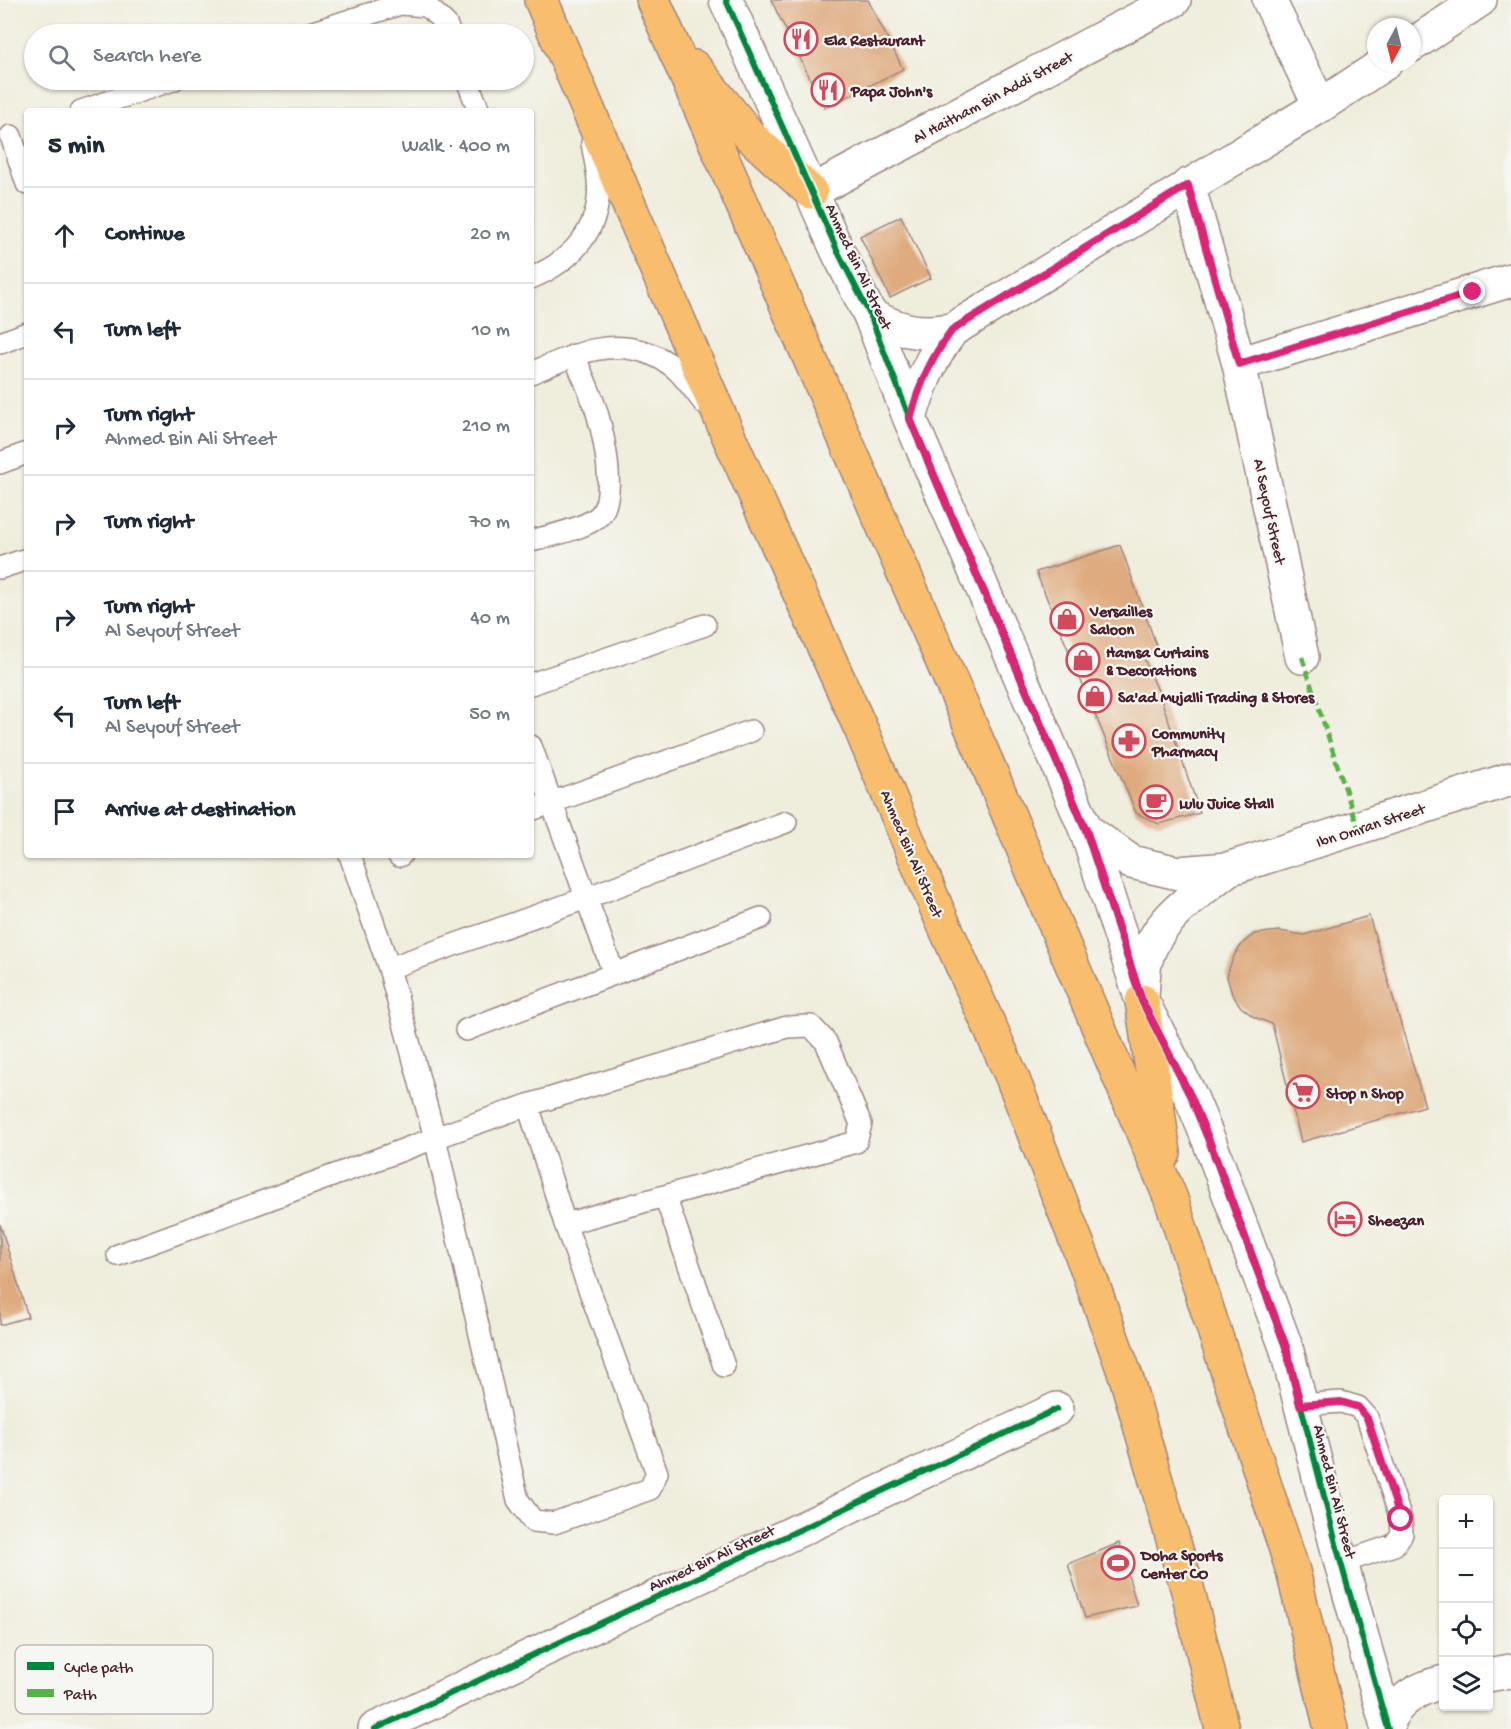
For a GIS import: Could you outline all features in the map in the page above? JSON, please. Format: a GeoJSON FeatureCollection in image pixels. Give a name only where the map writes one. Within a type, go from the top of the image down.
{"type":"FeatureCollection","features":[{"type":"Feature","properties":{"kind":"main road","name":"Ahmed Bin Ali Street"},"geometry":{"type":"LineString","coordinates":[[541,0],[725,428],[860,727],[937,909],[1012,1077],[1086,1266],[1126,1377],[1188,1591],[1222,1729]]}},
{"type":"Feature","properties":{"kind":"main road"},"geometry":{"type":"LineString","coordinates":[[652,0],[986,761],[1171,1199],[1293,1571],[1331,1729]]}},
{"type":"Feature","properties":{"kind":"main road"},"geometry":{"type":"LineString","coordinates":[[668,35],[750,136],[811,192]]}},
{"type":"Feature","properties":{"kind":"main road"},"geometry":{"type":"LineString","coordinates":[[1142,1001],[1171,1199]]}},
{"type":"Feature","properties":{"kind":"street","name":"Ahmed Bin Ali Street"},"geometry":{"type":"LineString","coordinates":[[726,0],[838,252],[870,315],[910,419],[1086,830],[1142,1001],[1191,1097],[1210,1143],[1286,1347],[1341,1563],[1387,1726]]}},
{"type":"Feature","properties":{"kind":"street","name":"Al Haitham Bin Addi Street"},"geometry":{"type":"LineString","coordinates":[[811,192],[1174,0]]}},
{"type":"Feature","properties":{"kind":"street"},"geometry":{"type":"LineString","coordinates":[[1269,0],[1320,106]]}},
{"type":"Feature","properties":{"kind":"street"},"geometry":{"type":"LineString","coordinates":[[1421,39],[1480,0]]}},
{"type":"Feature","properties":{"kind":"street"},"geometry":{"type":"LineString","coordinates":[[910,419],[916,394],[925,372],[937,350],[952,330],[1320,106],[1371,72]]}},
{"type":"Feature","properties":{"kind":"street","name":"Al Seyouf Street"},"geometry":{"type":"LineString","coordinates":[[1188,185],[1239,364],[1302,657]]}},
{"type":"Feature","properties":{"kind":"street"},"geometry":{"type":"LineString","coordinates":[[1239,364],[1511,280]]}},
{"type":"Feature","properties":{"kind":"street"},"geometry":{"type":"LineString","coordinates":[[870,315],[889,325],[909,331],[931,333],[952,330]]}},
{"type":"Feature","properties":{"kind":"street","name":"Ibn Omran Street"},"geometry":{"type":"LineString","coordinates":[[1086,830],[1131,862],[1178,873],[1228,870],[1511,779]]}},
{"type":"Feature","properties":{"kind":"street","name":"Ibn Omran Street"},"geometry":{"type":"LineString","coordinates":[[1142,1001],[1145,963],[1155,935],[1173,914],[1228,870]]}},
{"type":"Feature","properties":{"kind":"street","name":"Ahmed Bin Ali Street"},"geometry":{"type":"LineString","coordinates":[[375,1729],[1057,1409]]}},
{"type":"Feature","properties":{"kind":"street"},"geometry":{"type":"LineString","coordinates":[[1493,1674],[1511,1671]]}},
{"type":"Feature","properties":{"kind":"street"},"geometry":{"type":"LineString","coordinates":[[1387,1726],[1393,1710],[1415,1691],[1439,1683]]}},
{"type":"Feature","properties":{"kind":"lane"},"geometry":{"type":"LineString","coordinates":[[338,24],[400,4],[427,6],[446,24]]}},
{"type":"Feature","properties":{"kind":"lane"},"geometry":{"type":"LineString","coordinates":[[100,108],[118,105],[151,90]]}},
{"type":"Feature","properties":{"kind":"lane"},"geometry":{"type":"LineString","coordinates":[[471,90],[478,108]]}},
{"type":"Feature","properties":{"kind":"lane"},"geometry":{"type":"LineString","coordinates":[[534,276],[560,262],[578,247],[589,231],[596,211],[598,182],[585,104]]}},
{"type":"Feature","properties":{"kind":"lane"},"geometry":{"type":"LineString","coordinates":[[13,135],[24,174]]}},
{"type":"Feature","properties":{"kind":"lane"},"geometry":{"type":"LineString","coordinates":[[0,343],[24,334]]}},
{"type":"Feature","properties":{"kind":"lane"},"geometry":{"type":"LineString","coordinates":[[534,372],[593,349],[612,346],[635,348],[658,357],[677,370],[725,428]]}},
{"type":"Feature","properties":{"kind":"lane"},"geometry":{"type":"LineString","coordinates":[[534,540],[593,522],[602,514],[606,502],[609,470],[598,415],[574,355]]}},
{"type":"Feature","properties":{"kind":"lane"},"geometry":{"type":"LineString","coordinates":[[0,463],[24,454]]}},
{"type":"Feature","properties":{"kind":"lane"},"geometry":{"type":"LineString","coordinates":[[0,568],[24,560]]}},
{"type":"Feature","properties":{"kind":"lane"},"geometry":{"type":"LineString","coordinates":[[534,683],[705,625]]}},
{"type":"Feature","properties":{"kind":"lane"},"geometry":{"type":"LineString","coordinates":[[534,809],[751,731]]}},
{"type":"Feature","properties":{"kind":"lane"},"geometry":{"type":"LineString","coordinates":[[534,754],[614,974]]}},
{"type":"Feature","properties":{"kind":"lane"},"geometry":{"type":"LineString","coordinates":[[389,968],[586,898],[786,822]]}},
{"type":"Feature","properties":{"kind":"lane"},"geometry":{"type":"LineString","coordinates":[[351,858],[389,968],[435,1138],[518,1500],[533,1521],[554,1523],[650,1490],[657,1473],[565,1224],[528,1105]]}},
{"type":"Feature","properties":{"kind":"lane"},"geometry":{"type":"LineString","coordinates":[[466,1030],[761,918]]}},
{"type":"Feature","properties":{"kind":"lane"},"geometry":{"type":"LineString","coordinates":[[118,1255],[528,1105],[787,1027],[811,1026],[826,1042],[861,1125],[856,1142],[565,1224]]}},
{"type":"Feature","properties":{"kind":"lane"},"geometry":{"type":"LineString","coordinates":[[665,1196],[724,1366]]}},
{"type":"Feature","properties":{"kind":"lane"},"geometry":{"type":"LineString","coordinates":[[1300,1405],[1341,1402],[1358,1407],[1367,1418],[1401,1519],[1402,1534],[1394,1545],[1341,1563]]}},
{"type":"Feature","properties":{"kind":"building"},"geometry":{"type":"Polygon","coordinates":[[[771,0],[868,0],[903,69],[825,108],[771,0]]]}},
{"type":"Feature","properties":{"kind":"building"},"geometry":{"type":"Polygon","coordinates":[[[901,216],[931,278],[890,298],[860,236],[901,216]]]}},
{"type":"Feature","properties":{"kind":"building"},"geometry":{"type":"Polygon","coordinates":[[[1120,545],[1158,650],[1143,656],[1159,693],[1200,813],[1159,824],[1136,813],[1036,572],[1120,545]]]}},
{"type":"Feature","properties":{"kind":"building"},"geometry":{"type":"Polygon","coordinates":[[[1369,916],[1425,1106],[1301,1142],[1272,1024],[1254,1017],[1241,1007],[1232,994],[1227,977],[1230,966],[1243,943],[1254,934],[1279,931],[1304,935],[1369,916]]]}},
{"type":"Feature","properties":{"kind":"building"},"geometry":{"type":"Polygon","coordinates":[[[0,1224],[28,1317],[0,1325],[0,1224]]]}},
{"type":"Feature","properties":{"kind":"building"},"geometry":{"type":"Polygon","coordinates":[[[1119,1543],[1137,1606],[1085,1618],[1068,1564],[1119,1543]]]}},
{"type":"Feature","properties":{"kind":"marked path"},"geometry":{"type":"LineString","coordinates":[[1302,657],[1358,828]]}},
{"type":"Feature","properties":{"kind":"cycle path"},"geometry":{"type":"LineString","coordinates":[[726,0],[838,252],[870,315],[910,419],[1086,830],[1142,1001],[1191,1097],[1210,1143],[1286,1347],[1341,1563],[1388,1729]]}},
{"type":"Feature","properties":{"kind":"cycle path"},"geometry":{"type":"LineString","coordinates":[[375,1729],[1057,1409]]}},
{"type":"Feature","properties":{"kind":"place","name":"Ela Restaurant"},"geometry":{"type":"Point","coordinates":[801,39]}},
{"type":"Feature","properties":{"kind":"place","name":"Papa John's"},"geometry":{"type":"Point","coordinates":[828,90]}},
{"type":"Feature","properties":{"kind":"place","name":"Versailles Saloon"},"geometry":{"type":"Point","coordinates":[1067,619]}},
{"type":"Feature","properties":{"kind":"place","name":"Hamsa Curtains & Decorations"},"geometry":{"type":"Point","coordinates":[1083,660]}},
{"type":"Feature","properties":{"kind":"place","name":"Sa'ad Mujalli Trading & Stores"},"geometry":{"type":"Point","coordinates":[1095,696]}},
{"type":"Feature","properties":{"kind":"place","name":"Community Pharmacy"},"geometry":{"type":"Point","coordinates":[1129,741]}},
{"type":"Feature","properties":{"kind":"place","name":"Lulu Juice Stall"},"geometry":{"type":"Point","coordinates":[1156,802]}},
{"type":"Feature","properties":{"kind":"place","name":"Stop n Shop"},"geometry":{"type":"Point","coordinates":[1303,1092]}},
{"type":"Feature","properties":{"kind":"place","name":"Sheezan"},"geometry":{"type":"Point","coordinates":[1345,1219]}},
{"type":"Feature","properties":{"kind":"place","name":"Doha Sports Center CO"},"geometry":{"type":"Point","coordinates":[1118,1563]}},
{"type":"Feature","properties":{"kind":"route"},"geometry":{"type":"LineString","coordinates":[[1401,1519],[1367,1418],[1358,1407],[1341,1402],[1300,1405],[1286,1347],[1210,1143],[1191,1097],[1142,1001],[1086,830],[910,419],[916,394],[925,372],[937,350],[952,330],[1188,185],[1239,364],[1473,292]]}}]}
